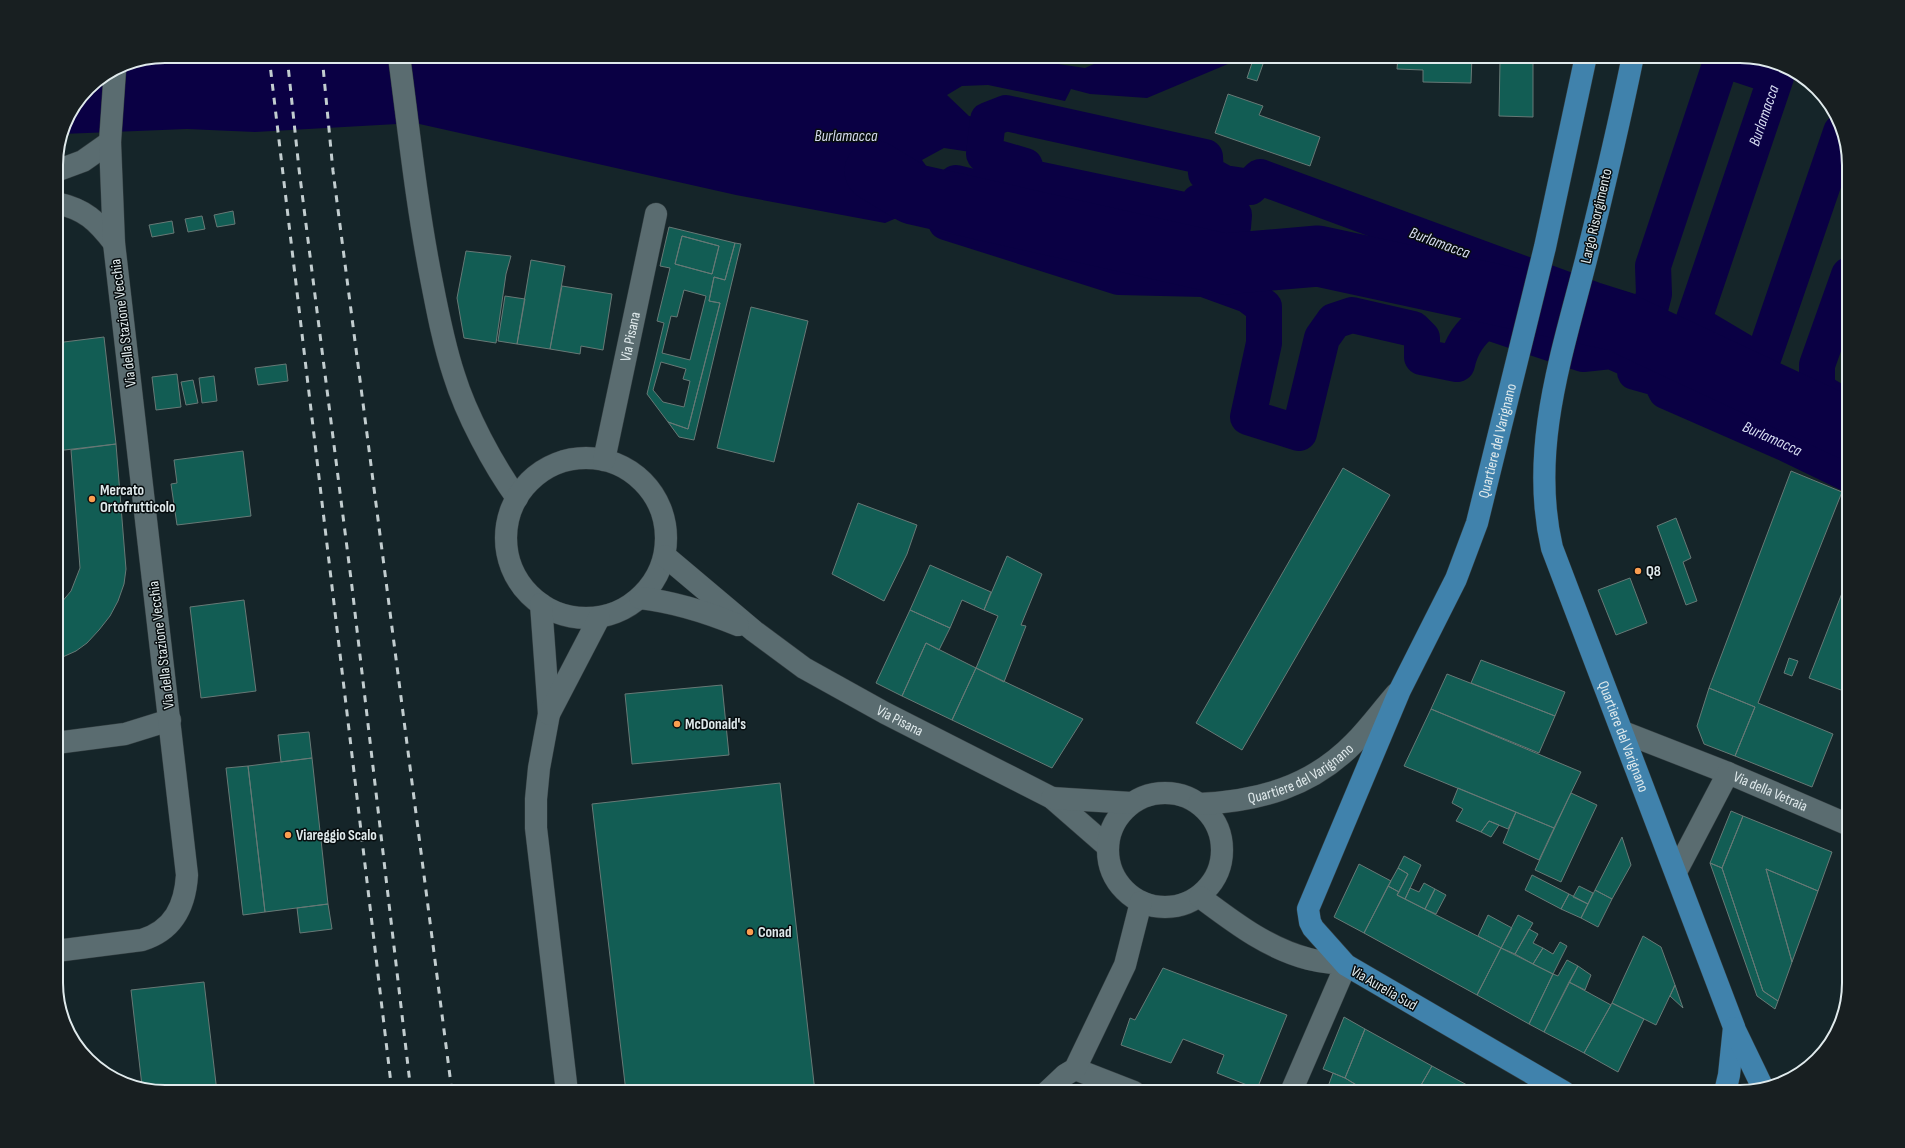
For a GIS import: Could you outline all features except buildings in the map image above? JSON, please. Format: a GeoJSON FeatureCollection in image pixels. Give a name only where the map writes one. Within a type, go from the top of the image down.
{"type":"FeatureCollection","features":[{"type":"Feature","properties":{"kind":"main road","name":"Quartiere del Varignano"},"geometry":{"type":"LineString","coordinates":[[1346,965],[1313,928],[1309,918],[1308,909],[1400,690],[1456,579],[1469,549],[1477,523],[1545,247],[1584,63]]}},
{"type":"Feature","properties":{"kind":"main road","name":"Largo Risorgimento"},"geometry":{"type":"LineString","coordinates":[[1556,374],[1586,258],[1631,63]]}},
{"type":"Feature","properties":{"kind":"main road","name":"Quartiere del Varignano"},"geometry":{"type":"LineString","coordinates":[[1556,374],[1544,459],[1544,498],[1547,525],[1559,568],[1623,732],[1734,1027],[1730,1070],[1727,1085]]}},
{"type":"Feature","properties":{"kind":"main road","name":"Via Aurelia Sud"},"geometry":{"type":"LineString","coordinates":[[1346,965],[1552,1085]]}},
{"type":"Feature","properties":{"kind":"main road"},"geometry":{"type":"LineString","coordinates":[[1734,1027],[1761,1083]]}},
{"type":"Feature","properties":{"kind":"street"},"geometry":{"type":"LineString","coordinates":[[400,63],[414,173],[428,259],[453,374],[467,407],[503,479],[517,498]]}},
{"type":"Feature","properties":{"kind":"street","name":"Via della Stazione Vecchia"},"geometry":{"type":"LineString","coordinates":[[63,951],[142,940],[153,937],[170,924],[184,901],[188,875],[114,243],[110,142],[115,77]]}},
{"type":"Feature","properties":{"kind":"street"},"geometry":{"type":"LineString","coordinates":[[63,168],[83,161],[110,142]]}},
{"type":"Feature","properties":{"kind":"street"},"geometry":{"type":"LineString","coordinates":[[63,205],[75,208],[90,216],[97,222],[114,243]]}},
{"type":"Feature","properties":{"kind":"street","name":"Via Pisana"},"geometry":{"type":"LineString","coordinates":[[604,460],[656,214]]}},
{"type":"Feature","properties":{"kind":"street"},"geometry":{"type":"LineString","coordinates":[[584,458],[604,460],[624,467],[641,480],[654,496],[663,514],[667,535],[665,556],[655,579],[640,598],[615,613],[599,618],[590,619],[566,616],[541,604],[529,594],[520,583],[508,556],[506,541],[507,526],[511,511],[517,498],[529,482],[554,464],[584,458]]}},
{"type":"Feature","properties":{"kind":"street","name":"Via Pisana"},"geometry":{"type":"LineString","coordinates":[[665,556],[754,631],[804,668],[885,714],[1052,798],[1107,846]]}},
{"type":"Feature","properties":{"kind":"street","name":"Via Pisana"},"geometry":{"type":"LineString","coordinates":[[640,598],[684,605],[754,631]]}},
{"type":"Feature","properties":{"kind":"street"},"geometry":{"type":"LineString","coordinates":[[541,604],[549,714],[539,768],[536,799],[536,828],[566,1085]]}},
{"type":"Feature","properties":{"kind":"street"},"geometry":{"type":"LineString","coordinates":[[549,714],[599,618]]}},
{"type":"Feature","properties":{"kind":"street","name":"Quartiere del Varignano"},"geometry":{"type":"LineString","coordinates":[[1199,804],[1251,799],[1304,781],[1338,758],[1355,743],[1400,690]]}},
{"type":"Feature","properties":{"kind":"street"},"geometry":{"type":"LineString","coordinates":[[63,742],[124,734],[170,720]]}},
{"type":"Feature","properties":{"kind":"street"},"geometry":{"type":"LineString","coordinates":[[1623,732],[1728,773]]}},
{"type":"Feature","properties":{"kind":"street","name":"Via della Vetraia"},"geometry":{"type":"LineString","coordinates":[[1676,872],[1728,773],[1842,822]]}},
{"type":"Feature","properties":{"kind":"street"},"geometry":{"type":"LineString","coordinates":[[1169,793],[1185,796],[1199,804],[1211,816],[1219,832],[1222,848],[1220,865],[1214,881],[1200,897],[1187,904],[1172,908],[1156,907],[1141,902],[1126,893],[1115,879],[1108,863],[1107,846],[1111,829],[1119,815],[1131,803],[1153,794],[1169,793]]}},
{"type":"Feature","properties":{"kind":"street","name":"Via Pisana"},"geometry":{"type":"LineString","coordinates":[[1052,798],[1131,803]]}},
{"type":"Feature","properties":{"kind":"street","name":"Via Aurelia Sud"},"geometry":{"type":"LineString","coordinates":[[1200,897],[1246,932],[1266,943],[1310,959],[1346,965]]}},
{"type":"Feature","properties":{"kind":"street"},"geometry":{"type":"LineString","coordinates":[[1054,1085],[1065,1075],[1075,1069],[1125,965],[1141,902]]}},
{"type":"Feature","properties":{"kind":"street"},"geometry":{"type":"LineString","coordinates":[[1293,1085],[1346,965]]}},
{"type":"Feature","properties":{"kind":"street"},"geometry":{"type":"LineString","coordinates":[[1075,1069],[1116,1085]]}},
{"type":"Feature","properties":{"kind":"water","name":"Burlamacca"},"geometry":{"type":"Polygon","coordinates":[[[159,63],[1052,63],[1085,68],[1096,63],[1230,63],[1147,98],[1090,94],[1071,89],[1065,101],[988,85],[962,86],[947,95],[969,116],[988,120],[984,154],[944,148],[922,160],[934,177],[956,183],[946,222],[906,214],[885,223],[736,195],[415,123],[255,132],[187,129],[68,134],[84,103],[108,80],[139,66],[159,63]]]}},
{"type":"Feature","properties":{"kind":"waterway","name":"Burlamacca"},"geometry":{"type":"LineString","coordinates":[[1721,63],[1653,266],[1654,294],[1648,317],[1594,300],[1260,177],[1250,187],[1224,183],[1206,173],[1205,157],[1006,113],[988,120],[984,154],[1025,166],[1023,176],[1194,212],[1199,202],[1234,215],[1233,227],[1225,237],[1209,241],[1188,238],[956,183],[946,222],[1119,277],[1204,279],[1248,295],[1264,307],[1264,343],[1248,417],[1299,433],[1322,338],[1334,321],[1352,315],[1413,329],[1422,338],[1422,357],[1457,364],[1461,351],[1467,340],[1485,321],[1583,354],[1611,351],[1636,362],[1635,372],[1660,379],[1666,391],[1787,444],[1842,471]]}},
{"type":"Feature","properties":{"kind":"waterway","name":"Burlamacca"},"geometry":{"type":"LineString","coordinates":[[1734,63],[1776,77],[1693,322],[1747,354],[1764,356],[1839,139]]}},
{"type":"Feature","properties":{"kind":"waterway","name":"Burlamacca"},"geometry":{"type":"LineString","coordinates":[[875,171],[913,194],[1224,264],[1318,256],[1618,321],[1842,426]]}},
{"type":"Feature","properties":{"kind":"waterway","name":"Burlamacca"},"geometry":{"type":"LineString","coordinates":[[1842,295],[1817,365],[1817,390],[1842,405]]}},
{"type":"Feature","properties":{"kind":"railway"},"geometry":{"type":"LineString","coordinates":[[270,63],[391,1085]]}},
{"type":"Feature","properties":{"kind":"railway"},"geometry":{"type":"LineString","coordinates":[[288,63],[299,169],[352,587],[410,1085]]}},
{"type":"Feature","properties":{"kind":"railway"},"geometry":{"type":"LineString","coordinates":[[323,63],[333,171],[451,1085]]}},
{"type":"Feature","properties":{"kind":"place","name":"Mercato Ortofrutticolo"},"geometry":{"type":"Point","coordinates":[92,499]}},
{"type":"Feature","properties":{"kind":"place","name":"Q8"},"geometry":{"type":"Point","coordinates":[1638,571]}},
{"type":"Feature","properties":{"kind":"place","name":"McDonald's"},"geometry":{"type":"Point","coordinates":[677,724]}},
{"type":"Feature","properties":{"kind":"place","name":"Viareggio Scalo"},"geometry":{"type":"Point","coordinates":[288,835]}},
{"type":"Feature","properties":{"kind":"place","name":"Conad"},"geometry":{"type":"Point","coordinates":[750,932]}}]}
